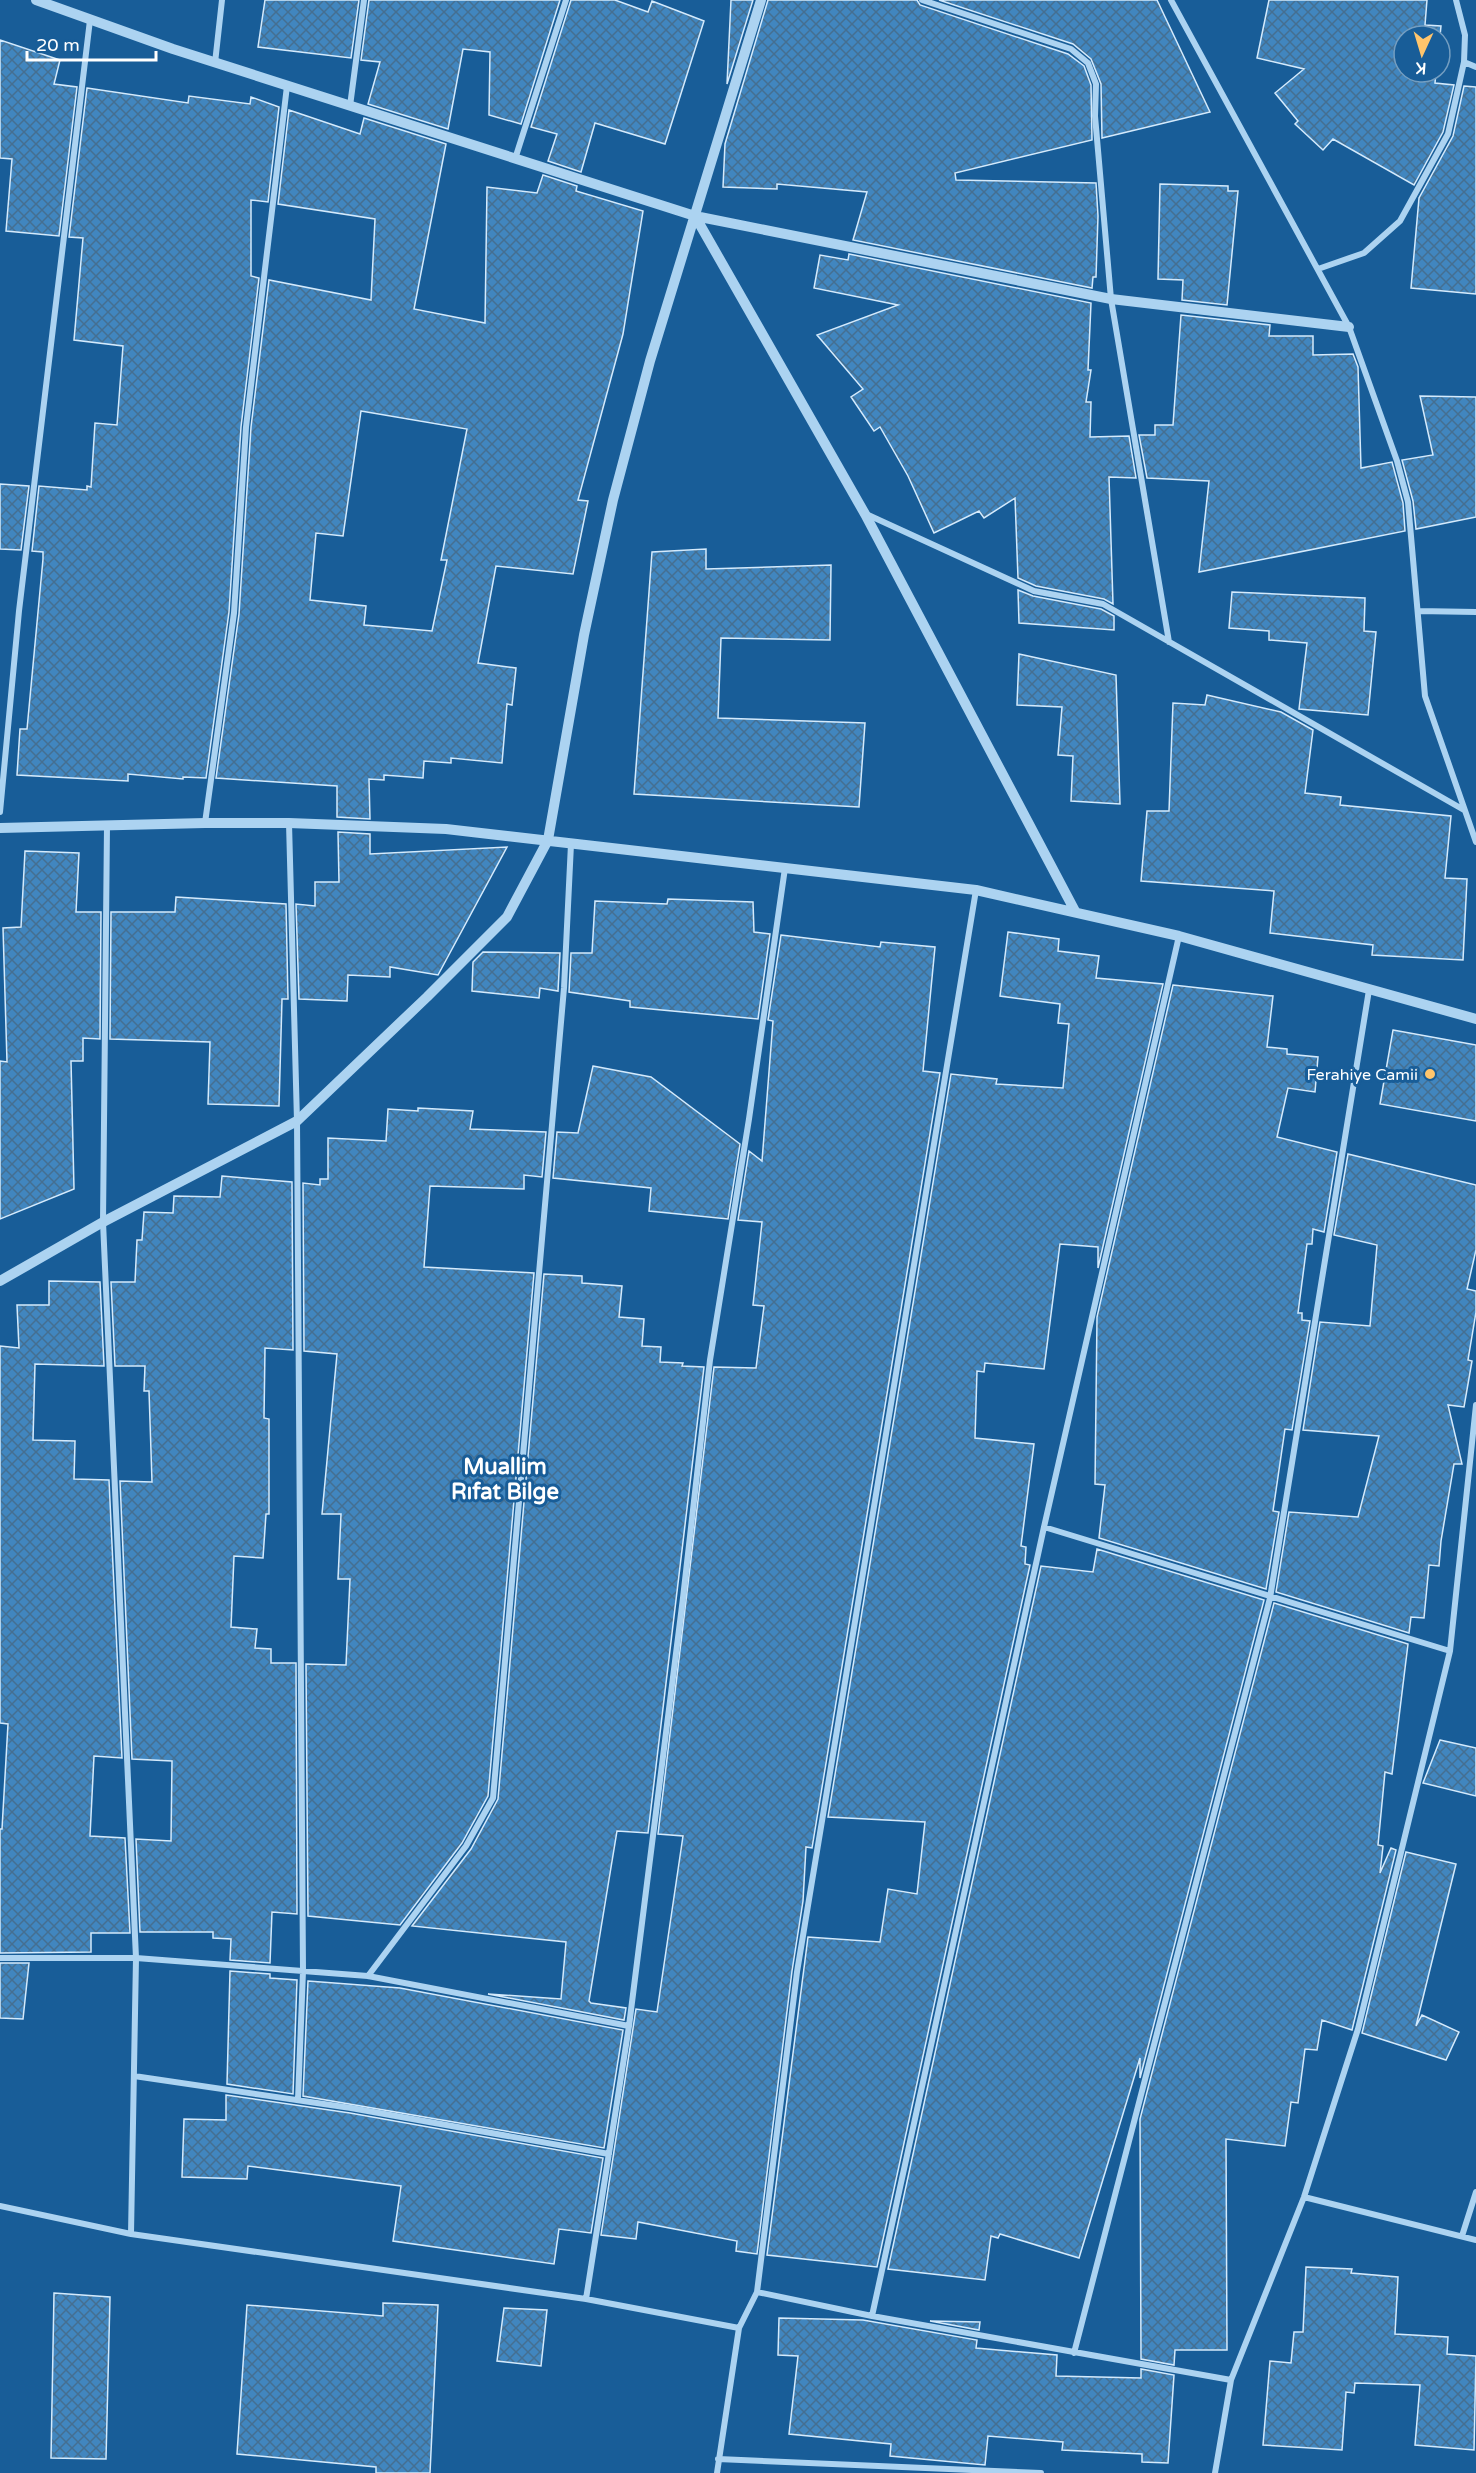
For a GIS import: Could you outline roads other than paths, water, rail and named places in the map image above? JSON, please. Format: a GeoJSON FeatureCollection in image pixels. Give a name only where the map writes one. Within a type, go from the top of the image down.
{"type":"FeatureCollection","features":[{"type":"Feature","properties":{"kind":"street"},"geometry":{"type":"LineString","coordinates":[[36,0],[215,63],[695,216],[1111,299],[1349,327]]}},
{"type":"Feature","properties":{"kind":"street"},"geometry":{"type":"LineString","coordinates":[[215,63],[222,0]]}},
{"type":"Feature","properties":{"kind":"street"},"geometry":{"type":"LineString","coordinates":[[350,106],[364,0]]}},
{"type":"Feature","properties":{"kind":"street"},"geometry":{"type":"LineString","coordinates":[[515,159],[566,0]]}},
{"type":"Feature","properties":{"kind":"street"},"geometry":{"type":"LineString","coordinates":[[0,1281],[103,1222],[297,1121],[427,998],[507,917],[548,840],[584,635],[614,500],[650,361],[761,0]]}},
{"type":"Feature","properties":{"kind":"street"},"geometry":{"type":"LineString","coordinates":[[922,0],[1071,49],[1088,63],[1096,84],[1095,117],[1111,299],[1169,642]]}},
{"type":"Feature","properties":{"kind":"street"},"geometry":{"type":"LineString","coordinates":[[1171,0],[1349,327],[1397,461],[1408,502],[1425,696],[1476,842]]}},
{"type":"Feature","properties":{"kind":"street"},"geometry":{"type":"LineString","coordinates":[[1318,269],[1364,252],[1400,222],[1448,134],[1464,62],[1465,35],[1456,0]]}},
{"type":"Feature","properties":{"kind":"street"},"geometry":{"type":"LineString","coordinates":[[0,812],[19,611],[90,20]]}},
{"type":"Feature","properties":{"kind":"street"},"geometry":{"type":"LineString","coordinates":[[1464,62],[1476,67]]}},
{"type":"Feature","properties":{"kind":"street"},"geometry":{"type":"LineString","coordinates":[[205,823],[234,613],[246,427],[287,86]]}},
{"type":"Feature","properties":{"kind":"street"},"geometry":{"type":"LineString","coordinates":[[695,216],[865,513],[1075,911]]}},
{"type":"Feature","properties":{"kind":"street"},"geometry":{"type":"LineString","coordinates":[[865,513],[1034,591],[1103,604],[1465,810]]}},
{"type":"Feature","properties":{"kind":"street"},"geometry":{"type":"LineString","coordinates":[[1418,612],[1476,612]]}},
{"type":"Feature","properties":{"kind":"street"},"geometry":{"type":"LineString","coordinates":[[289,823],[297,1121],[303,1971],[298,2100]]}},
{"type":"Feature","properties":{"kind":"street"},"geometry":{"type":"LineString","coordinates":[[0,828],[289,823],[446,829],[976,890],[1179,936],[1476,1019]]}},
{"type":"Feature","properties":{"kind":"street"},"geometry":{"type":"LineString","coordinates":[[107,826],[103,1222],[136,1958],[131,2234]]}},
{"type":"Feature","properties":{"kind":"street"},"geometry":{"type":"LineString","coordinates":[[368,1976],[466,1846],[493,1797],[564,988],[571,844]]}},
{"type":"Feature","properties":{"kind":"street"},"geometry":{"type":"LineString","coordinates":[[586,2299],[629,2026],[683,1598],[710,1360],[785,868]]}},
{"type":"Feature","properties":{"kind":"street"},"geometry":{"type":"LineString","coordinates":[[717,2473],[739,2328],[757,2292],[797,1972],[976,890]]}},
{"type":"Feature","properties":{"kind":"street"},"geometry":{"type":"LineString","coordinates":[[873,2316],[1044,1527],[1179,936]]}},
{"type":"Feature","properties":{"kind":"street"},"geometry":{"type":"LineString","coordinates":[[1074,2353],[1270,1598],[1369,990]]}},
{"type":"Feature","properties":{"kind":"street"},"geometry":{"type":"LineString","coordinates":[[1215,2473],[1231,2380],[1304,2197],[1358,2029],[1450,1652],[1476,1405]]}},
{"type":"Feature","properties":{"kind":"street"},"geometry":{"type":"LineString","coordinates":[[1044,1527],[1450,1652]]}},
{"type":"Feature","properties":{"kind":"street"},"geometry":{"type":"LineString","coordinates":[[0,1958],[136,1958],[368,1976],[629,2026]]}},
{"type":"Feature","properties":{"kind":"street"},"geometry":{"type":"LineString","coordinates":[[134,2076],[298,2100],[609,2154]]}},
{"type":"Feature","properties":{"kind":"street"},"geometry":{"type":"LineString","coordinates":[[1462,2236],[1476,2192]]}},
{"type":"Feature","properties":{"kind":"street"},"geometry":{"type":"LineString","coordinates":[[1304,2197],[1476,2240]]}},
{"type":"Feature","properties":{"kind":"street"},"geometry":{"type":"LineString","coordinates":[[0,2206],[131,2234],[586,2299],[739,2328]]}},
{"type":"Feature","properties":{"kind":"street"},"geometry":{"type":"LineString","coordinates":[[757,2292],[873,2316],[1231,2380]]}},
{"type":"Feature","properties":{"kind":"street"},"geometry":{"type":"LineString","coordinates":[[718,2459],[947,2471],[1041,2473]]}},
{"type":"Feature","properties":{"kind":"place","name":"Ferahiye Camii"},"geometry":{"type":"Point","coordinates":[1430,1074]}},
{"type":"Feature","properties":{"kind":"district","name":"Muallim Rıfat Bilge"},"geometry":{"type":"Point","coordinates":[505,1478]}}]}
